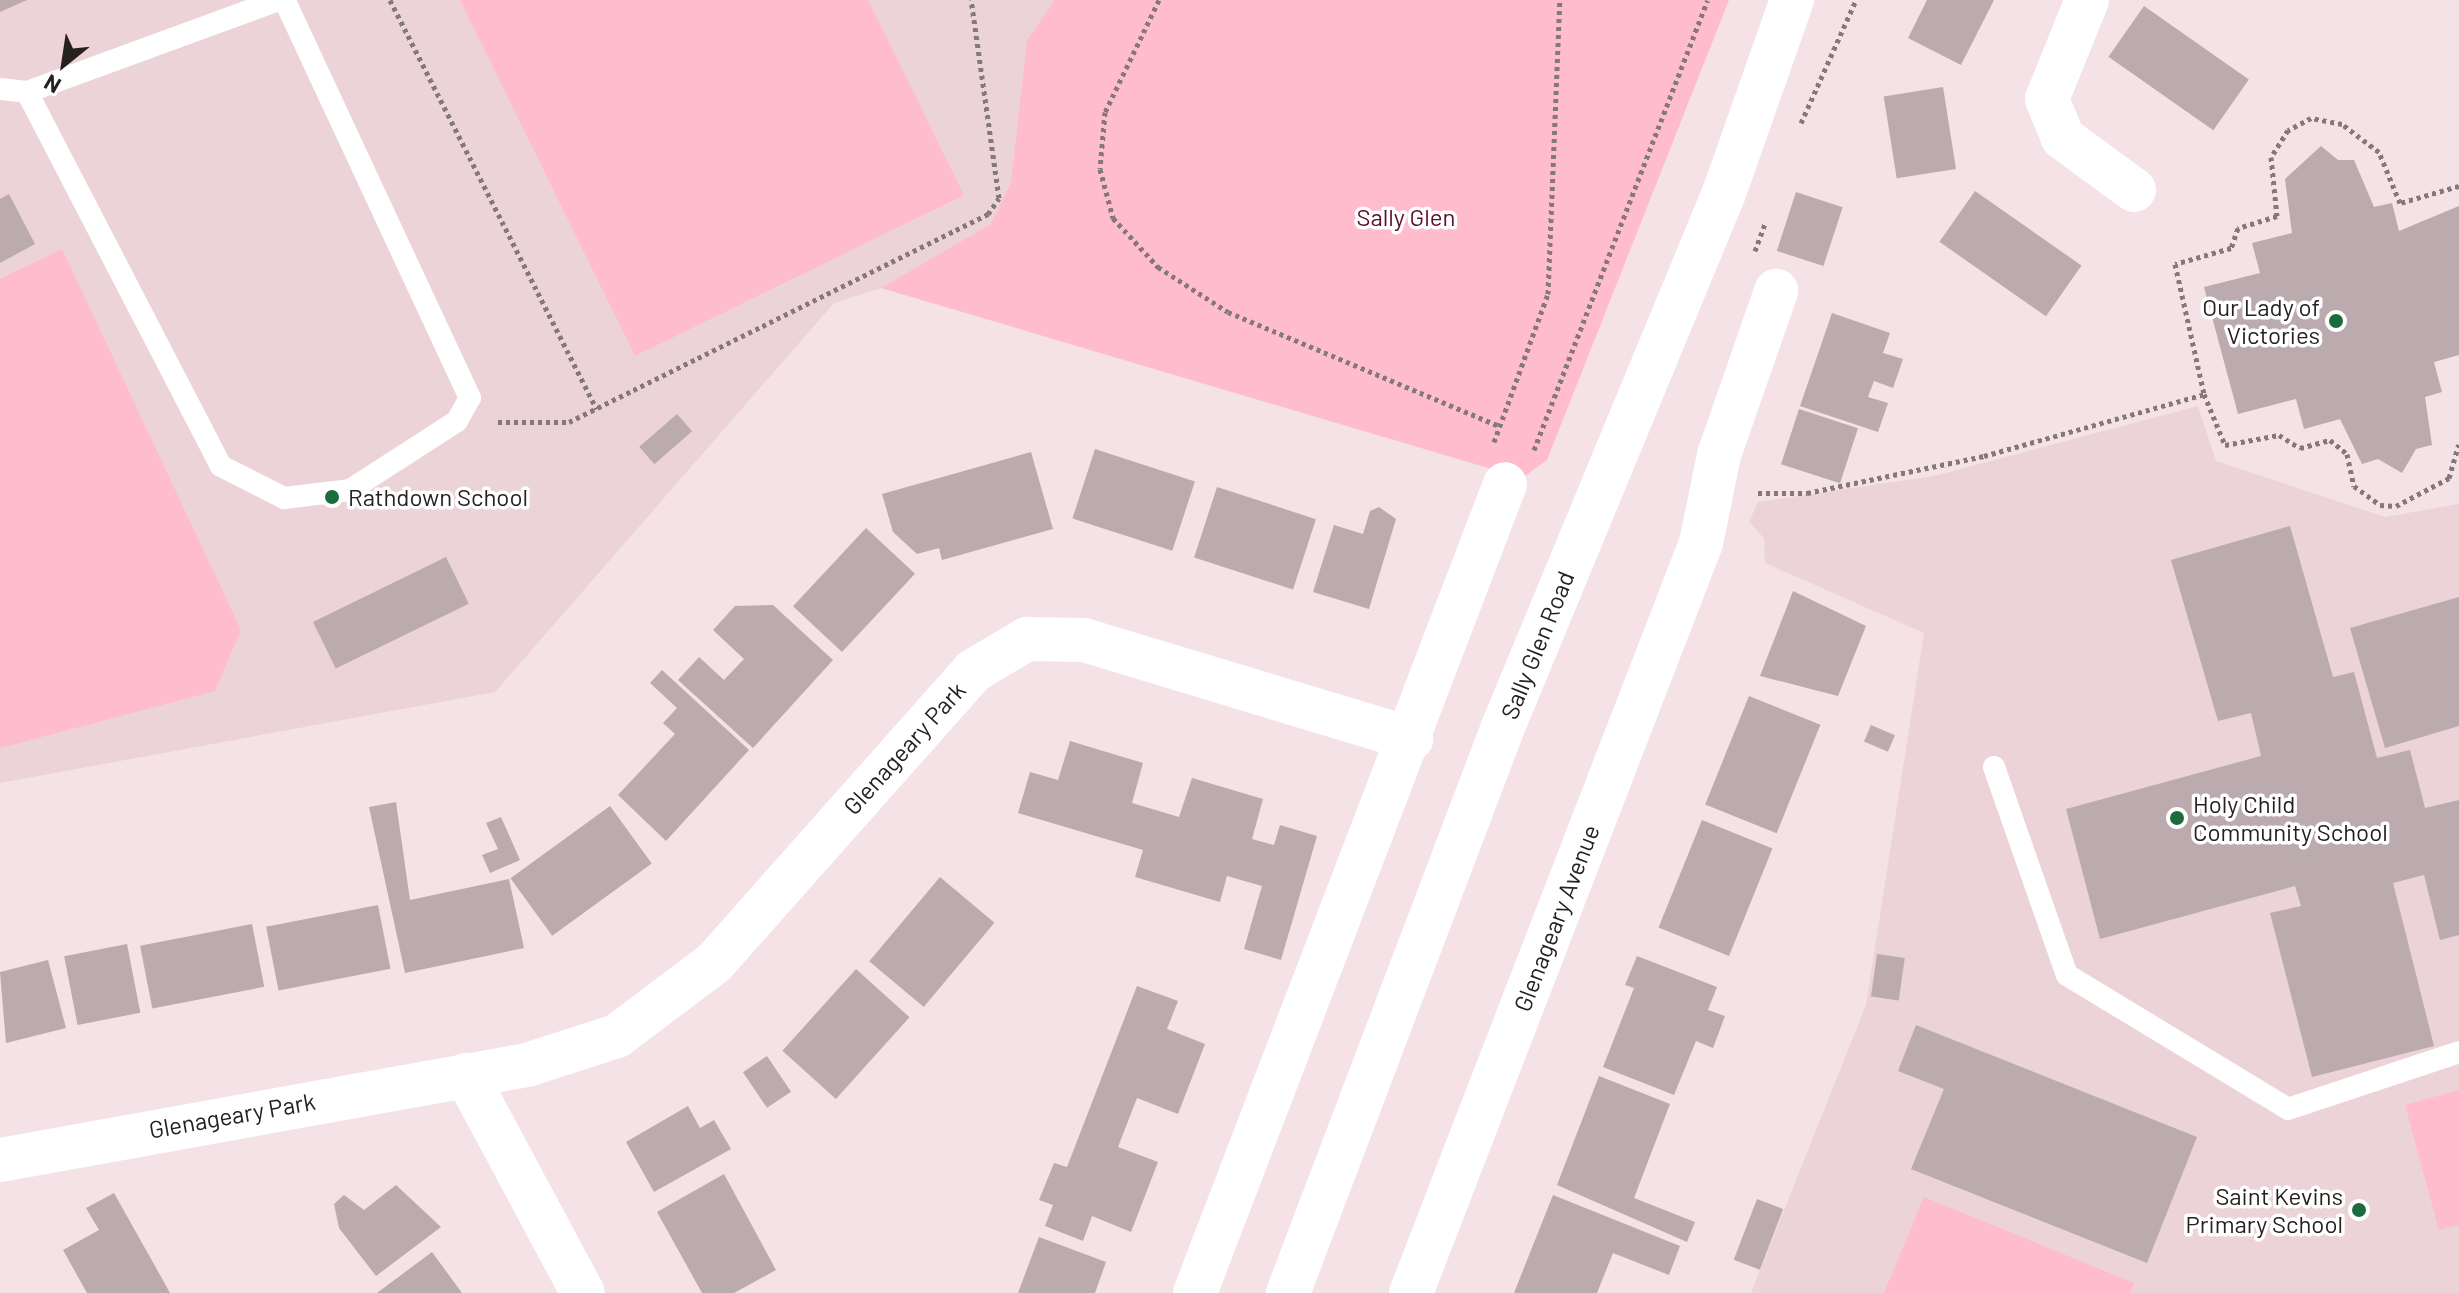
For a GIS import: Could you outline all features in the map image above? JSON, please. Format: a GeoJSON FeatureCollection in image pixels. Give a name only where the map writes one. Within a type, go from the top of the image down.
{"type":"FeatureCollection","features":[{"type":"Feature","properties":{"kind":"street","name":"Sally Glen Road"},"geometry":{"type":"LineString","coordinates":[[1288,1293],[1503,727],[1724,193],[1792,0]]}},
{"type":"Feature","properties":{"kind":"street"},"geometry":{"type":"LineString","coordinates":[[2087,0],[2052,74],[2051,118],[2063,138],[2134,190]]}},
{"type":"Feature","properties":{"kind":"street","name":"Glenageary Avenue"},"geometry":{"type":"LineString","coordinates":[[1411,1293],[1701,543],[1719,455],[1776,291]]}},
{"type":"Feature","properties":{"kind":"street"},"geometry":{"type":"LineString","coordinates":[[1195,1293],[1519,470]]}},
{"type":"Feature","properties":{"kind":"street","name":"Glenageary Park"},"geometry":{"type":"LineString","coordinates":[[0,1160],[581,1052],[672,998],[714,963],[973,671],[1027,639],[1084,640],[1411,739]]}},
{"type":"Feature","properties":{"kind":"street"},"geometry":{"type":"LineString","coordinates":[[466,1075],[583,1293]]}},
{"type":"Feature","properties":{"kind":"lane"},"geometry":{"type":"LineString","coordinates":[[0,89],[27,92],[282,0],[470,398],[457,421],[350,490],[284,498],[221,466],[27,92]]}},
{"type":"Feature","properties":{"kind":"lane"},"geometry":{"type":"LineString","coordinates":[[1994,767],[2067,975],[2080,983],[2288,1109],[2459,1052]]}},
{"type":"Feature","properties":{"kind":"path"},"geometry":{"type":"LineString","coordinates":[[390,0],[597,409]]}},
{"type":"Feature","properties":{"kind":"path"},"geometry":{"type":"LineString","coordinates":[[457,421],[569,422],[988,214],[999,198],[971,0]]}},
{"type":"Feature","properties":{"kind":"path"},"geometry":{"type":"LineString","coordinates":[[1159,0],[1105,112],[1100,169],[1113,218],[1158,267],[1228,312],[1499,426]]}},
{"type":"Feature","properties":{"kind":"path"},"geometry":{"type":"LineString","coordinates":[[1560,0],[1548,294],[1499,426],[1486,472],[1519,470],[1708,0]]}},
{"type":"Feature","properties":{"kind":"path"},"geometry":{"type":"LineString","coordinates":[[2459,186],[2400,203],[2379,152],[2362,137],[2327,119],[2288,130],[2271,157],[2277,216],[2238,228],[2231,248],[2175,264],[2204,394],[2225,445],[2279,435],[2300,448],[2330,440],[2347,454],[2354,486],[2380,505],[2396,506],[2449,478],[2459,444]]}},
{"type":"Feature","properties":{"kind":"path"},"geometry":{"type":"LineString","coordinates":[[1749,491],[1807,493],[1873,480],[2204,394]]}},
{"type":"Feature","properties":{"kind":"shaded area","name":"Rathdown School"},"geometry":{"type":"Polygon","coordinates":[[[0,0],[1100,0],[1008,220],[881,288],[834,303],[495,692],[0,783],[0,0]]]}},
{"type":"Feature","properties":{"kind":"shaded area","name":"Holy Child Community School"},"geometry":{"type":"Polygon","coordinates":[[[2198,406],[2216,461],[2385,517],[2459,504],[2459,1293],[1751,1293],[1866,1005],[1924,633],[1765,563],[1764,538],[1749,522],[1758,502],[1934,476],[2198,406]]]}},
{"type":"Feature","properties":{"kind":"green space"},"geometry":{"type":"Polygon","coordinates":[[[460,0],[868,0],[964,195],[635,356],[460,0]]]}},
{"type":"Feature","properties":{"kind":"green space","name":"Sally Glen"},"geometry":{"type":"Polygon","coordinates":[[[1055,0],[1729,0],[1547,460],[1522,478],[881,288],[991,224],[1011,183],[1027,40],[1055,0]]]}},
{"type":"Feature","properties":{"kind":"green space"},"geometry":{"type":"Polygon","coordinates":[[[62,249],[241,630],[215,691],[0,748],[0,279],[62,249]]]}},
{"type":"Feature","properties":{"kind":"green space"},"geometry":{"type":"Polygon","coordinates":[[[2459,1090],[2459,1225],[2439,1230],[2405,1105],[2459,1090]]]}},
{"type":"Feature","properties":{"kind":"green space"},"geometry":{"type":"Polygon","coordinates":[[[1924,1197],[2134,1283],[2130,1293],[1884,1293],[1924,1197]]]}},
{"type":"Feature","properties":{"kind":"building"},"geometry":{"type":"Polygon","coordinates":[[[0,0],[27,0],[0,12],[0,0]]]}},
{"type":"Feature","properties":{"kind":"building"},"geometry":{"type":"Polygon","coordinates":[[[1927,0],[1994,0],[1961,65],[1908,38],[1927,0]]]}},
{"type":"Feature","properties":{"kind":"building"},"geometry":{"type":"Polygon","coordinates":[[[2144,6],[2249,79],[2213,130],[2108,57],[2144,6]]]}},
{"type":"Feature","properties":{"kind":"building"},"geometry":{"type":"Polygon","coordinates":[[[1943,87],[1956,169],[1897,178],[1884,96],[1943,87]]]}},
{"type":"Feature","properties":{"kind":"building","name":"Our Lady of Victories"},"geometry":{"type":"Polygon","coordinates":[[[2321,146],[2338,160],[2354,160],[2374,207],[2392,203],[2399,231],[2459,206],[2459,355],[2434,362],[2442,392],[2425,397],[2432,445],[2416,449],[2402,473],[2378,459],[2362,464],[2340,419],[2304,429],[2296,399],[2238,414],[2204,287],[2260,273],[2252,243],[2292,233],[2285,179],[2321,146]]]}},
{"type":"Feature","properties":{"kind":"building"},"geometry":{"type":"Polygon","coordinates":[[[1975,191],[2081,266],[2046,316],[1939,242],[1975,191]]]}},
{"type":"Feature","properties":{"kind":"building"},"geometry":{"type":"Polygon","coordinates":[[[1796,192],[1843,207],[1823,266],[1777,251],[1796,192]]]}},
{"type":"Feature","properties":{"kind":"building"},"geometry":{"type":"Polygon","coordinates":[[[9,194],[35,244],[0,263],[0,199],[9,194]]]}},
{"type":"Feature","properties":{"kind":"building"},"geometry":{"type":"Polygon","coordinates":[[[1832,313],[1890,333],[1883,353],[1903,359],[1893,388],[1874,381],[1868,397],[1888,403],[1878,432],[1800,406],[1832,313]]]}},
{"type":"Feature","properties":{"kind":"building"},"geometry":{"type":"Polygon","coordinates":[[[1799,409],[1858,428],[1840,483],[1781,464],[1799,409]]]}},
{"type":"Feature","properties":{"kind":"building"},"geometry":{"type":"Polygon","coordinates":[[[677,414],[692,431],[654,464],[639,447],[677,414]]]}},
{"type":"Feature","properties":{"kind":"building"},"geometry":{"type":"Polygon","coordinates":[[[1095,449],[1195,481],[1172,551],[1072,518],[1095,449]]]}},
{"type":"Feature","properties":{"kind":"building"},"geometry":{"type":"Polygon","coordinates":[[[1031,452],[1053,529],[942,560],[939,548],[917,554],[893,532],[882,494],[1031,452]]]}},
{"type":"Feature","properties":{"kind":"building"},"geometry":{"type":"Polygon","coordinates":[[[1217,487],[1316,519],[1293,590],[1194,557],[1217,487]]]}},
{"type":"Feature","properties":{"kind":"building"},"geometry":{"type":"Polygon","coordinates":[[[1379,507],[1396,519],[1369,609],[1313,592],[1334,525],[1363,534],[1370,511],[1379,507]]]}},
{"type":"Feature","properties":{"kind":"building"},"geometry":{"type":"Polygon","coordinates":[[[2290,526],[2333,677],[2354,672],[2377,758],[2410,750],[2425,808],[2459,800],[2459,935],[2440,940],[2424,875],[2393,883],[2434,1046],[2312,1077],[2270,913],[2301,906],[2295,886],[2100,939],[2066,809],[2261,756],[2251,713],[2218,721],[2171,560],[2290,526]]]}},
{"type":"Feature","properties":{"kind":"building"},"geometry":{"type":"Polygon","coordinates":[[[866,528],[915,574],[842,652],[793,606],[866,528]]]}},
{"type":"Feature","properties":{"kind":"building"},"geometry":{"type":"Polygon","coordinates":[[[446,557],[469,604],[336,669],[313,622],[446,557]]]}},
{"type":"Feature","properties":{"kind":"building"},"geometry":{"type":"Polygon","coordinates":[[[1793,591],[1866,626],[1838,696],[1760,676],[1793,591]]]}},
{"type":"Feature","properties":{"kind":"building"},"geometry":{"type":"Polygon","coordinates":[[[2459,597],[2459,726],[2385,748],[2350,628],[2459,597]]]}},
{"type":"Feature","properties":{"kind":"building"},"geometry":{"type":"Polygon","coordinates":[[[773,605],[833,660],[753,748],[678,680],[699,657],[724,680],[744,659],[713,630],[735,606],[773,605]]]}},
{"type":"Feature","properties":{"kind":"building"},"geometry":{"type":"Polygon","coordinates":[[[662,670],[749,750],[666,841],[618,795],[675,734],[663,723],[677,708],[650,683],[662,670]]]}},
{"type":"Feature","properties":{"kind":"building"},"geometry":{"type":"Polygon","coordinates":[[[1749,696],[1820,725],[1777,833],[1705,804],[1749,696]]]}},
{"type":"Feature","properties":{"kind":"building"},"geometry":{"type":"Polygon","coordinates":[[[1871,725],[1895,735],[1888,752],[1864,742],[1871,725]]]}},
{"type":"Feature","properties":{"kind":"building"},"geometry":{"type":"Polygon","coordinates":[[[1070,741],[1143,763],[1132,803],[1179,817],[1192,778],[1263,799],[1252,839],[1274,845],[1280,825],[1317,836],[1281,960],[1244,949],[1262,886],[1227,876],[1220,902],[1135,877],[1143,850],[1018,813],[1030,772],[1058,780],[1070,741]]]}},
{"type":"Feature","properties":{"kind":"building"},"geometry":{"type":"Polygon","coordinates":[[[396,802],[410,900],[509,879],[524,948],[405,973],[369,807],[396,802]]]}},
{"type":"Feature","properties":{"kind":"building"},"geometry":{"type":"Polygon","coordinates":[[[610,806],[652,863],[552,936],[510,878],[610,806]]]}},
{"type":"Feature","properties":{"kind":"building"},"geometry":{"type":"Polygon","coordinates":[[[501,817],[520,860],[490,873],[482,855],[498,849],[486,823],[501,817]]]}},
{"type":"Feature","properties":{"kind":"building"},"geometry":{"type":"Polygon","coordinates":[[[1702,820],[1772,848],[1729,956],[1659,928],[1702,820]]]}},
{"type":"Feature","properties":{"kind":"building"},"geometry":{"type":"Polygon","coordinates":[[[940,877],[994,923],[924,1007],[869,961],[940,877]]]}},
{"type":"Feature","properties":{"kind":"building"},"geometry":{"type":"Polygon","coordinates":[[[378,905],[390,969],[278,991],[266,927],[378,905]]]}},
{"type":"Feature","properties":{"kind":"building"},"geometry":{"type":"Polygon","coordinates":[[[252,924],[264,987],[152,1009],[140,946],[252,924]]]}},
{"type":"Feature","properties":{"kind":"building"},"geometry":{"type":"Polygon","coordinates":[[[127,944],[140,1013],[78,1025],[64,956],[127,944]]]}},
{"type":"Feature","properties":{"kind":"building"},"geometry":{"type":"Polygon","coordinates":[[[1877,954],[1905,958],[1899,1000],[1871,997],[1877,954]]]}},
{"type":"Feature","properties":{"kind":"building"},"geometry":{"type":"Polygon","coordinates":[[[1637,956],[1717,987],[1708,1010],[1725,1016],[1713,1048],[1696,1041],[1674,1095],[1603,1067],[1634,988],[1625,985],[1637,956]]]}},
{"type":"Feature","properties":{"kind":"building"},"geometry":{"type":"Polygon","coordinates":[[[48,960],[66,1028],[6,1043],[0,972],[48,960]]]}},
{"type":"Feature","properties":{"kind":"building"},"geometry":{"type":"Polygon","coordinates":[[[856,969],[910,1017],[836,1099],[782,1051],[856,969]]]}},
{"type":"Feature","properties":{"kind":"building"},"geometry":{"type":"Polygon","coordinates":[[[1137,986],[1178,1001],[1167,1029],[1205,1044],[1178,1114],[1137,1098],[1118,1147],[1158,1162],[1131,1232],[1092,1216],[1083,1241],[1045,1226],[1053,1205],[1039,1200],[1054,1163],[1067,1167],[1137,986]]]}},
{"type":"Feature","properties":{"kind":"building"},"geometry":{"type":"Polygon","coordinates":[[[1916,1025],[2197,1137],[2147,1263],[1911,1169],[1944,1089],[1898,1071],[1916,1025]]]}},
{"type":"Feature","properties":{"kind":"building"},"geometry":{"type":"Polygon","coordinates":[[[767,1056],[791,1092],[767,1108],[743,1072],[767,1056]]]}},
{"type":"Feature","properties":{"kind":"building"},"geometry":{"type":"Polygon","coordinates":[[[1599,1076],[1670,1104],[1634,1198],[1695,1222],[1687,1242],[1557,1185],[1599,1076]]]}},
{"type":"Feature","properties":{"kind":"building"},"geometry":{"type":"Polygon","coordinates":[[[688,1106],[700,1128],[714,1120],[731,1149],[654,1192],[626,1142],[688,1106]]]}},
{"type":"Feature","properties":{"kind":"building"},"geometry":{"type":"Polygon","coordinates":[[[724,1174],[776,1270],[734,1293],[702,1293],[657,1212],[724,1174]]]}},
{"type":"Feature","properties":{"kind":"building"},"geometry":{"type":"Polygon","coordinates":[[[396,1185],[441,1227],[376,1276],[339,1228],[334,1204],[344,1195],[364,1210],[396,1185]]]}},
{"type":"Feature","properties":{"kind":"building"},"geometry":{"type":"Polygon","coordinates":[[[114,1193],[170,1293],[87,1293],[63,1250],[99,1230],[86,1208],[114,1193]]]}},
{"type":"Feature","properties":{"kind":"building"},"geometry":{"type":"Polygon","coordinates":[[[1553,1195],[1680,1246],[1669,1275],[1613,1253],[1597,1293],[1514,1293],[1553,1195]]]}},
{"type":"Feature","properties":{"kind":"building"},"geometry":{"type":"Polygon","coordinates":[[[1757,1199],[1783,1209],[1760,1270],[1734,1260],[1757,1199]]]}},
{"type":"Feature","properties":{"kind":"building"},"geometry":{"type":"Polygon","coordinates":[[[1039,1237],[1106,1262],[1095,1293],[1018,1293],[1039,1237]]]}},
{"type":"Feature","properties":{"kind":"building"},"geometry":{"type":"Polygon","coordinates":[[[432,1252],[462,1293],[377,1293],[432,1252]]]}},
{"type":"Feature","properties":{"kind":"place","name":"Our Lady of Victories"},"geometry":{"type":"Point","coordinates":[2336,321]}},
{"type":"Feature","properties":{"kind":"place","name":"Rathdown School"},"geometry":{"type":"Point","coordinates":[332,497]}},
{"type":"Feature","properties":{"kind":"place","name":"Holy Child Community School"},"geometry":{"type":"Point","coordinates":[2177,818]}},
{"type":"Feature","properties":{"kind":"place","name":"Saint Kevins Primary School"},"geometry":{"type":"Point","coordinates":[2359,1210]}}]}
